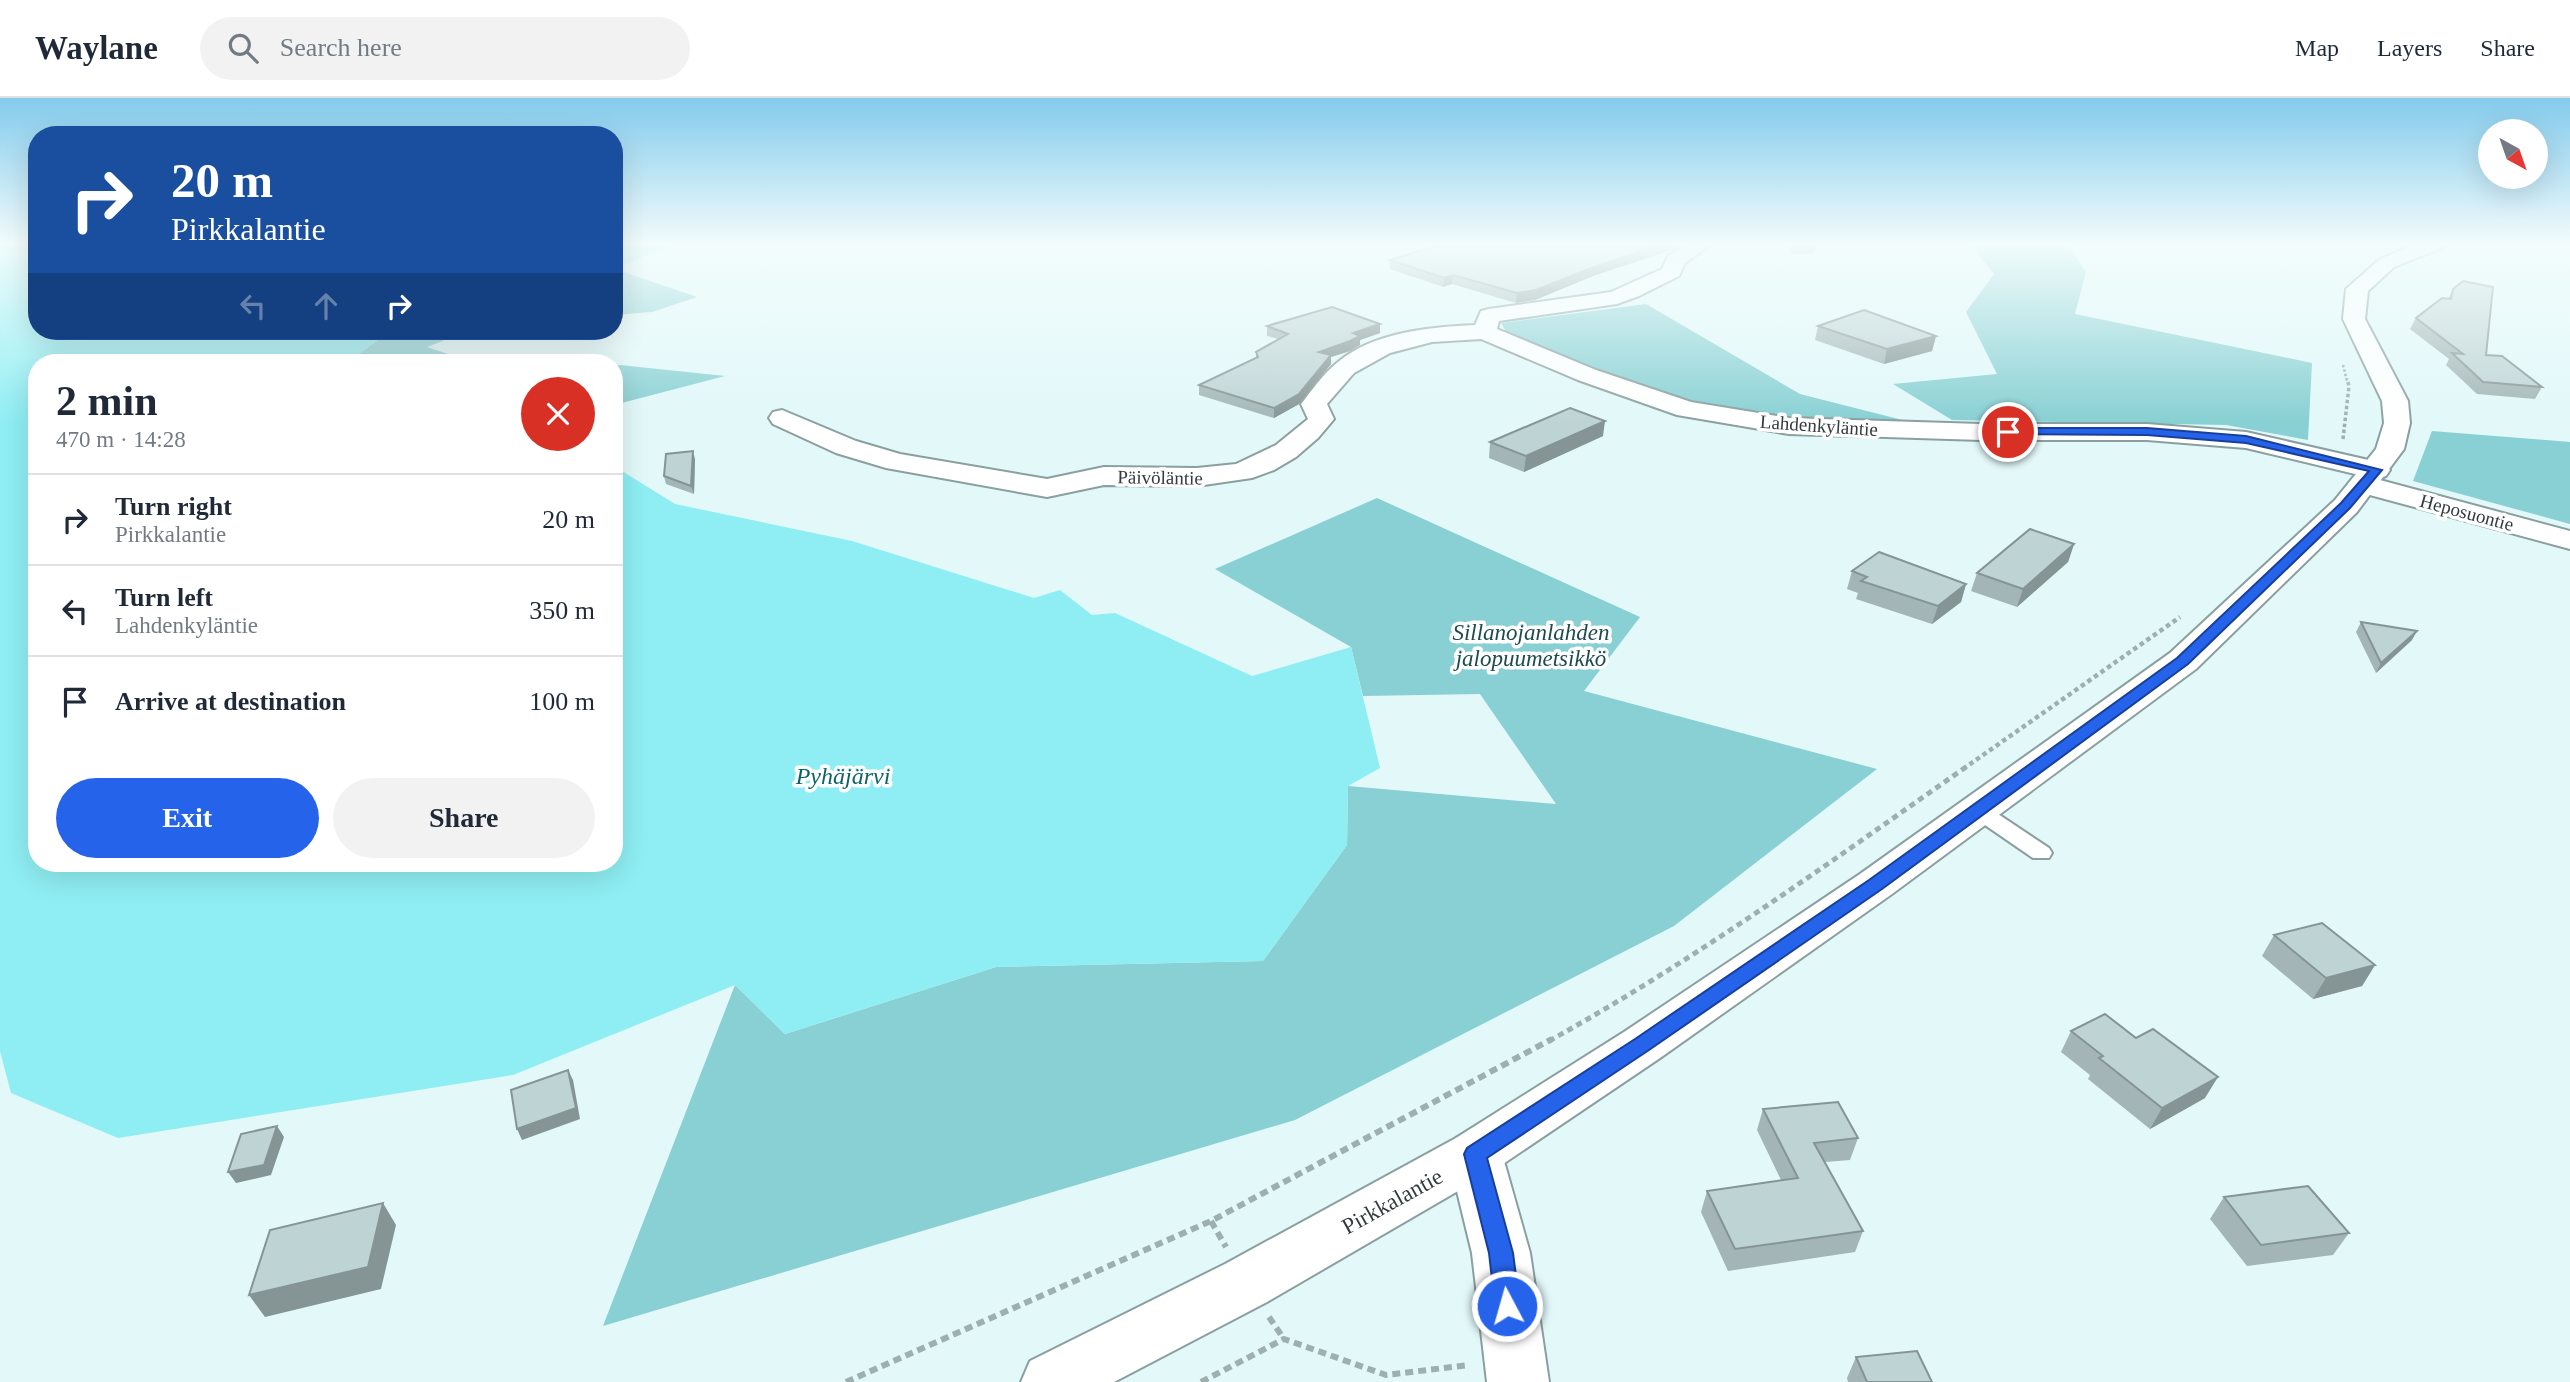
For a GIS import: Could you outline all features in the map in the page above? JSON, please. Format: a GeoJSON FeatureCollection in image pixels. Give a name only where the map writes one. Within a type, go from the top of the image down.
{"type":"FeatureCollection","features":[{"type":"Feature","properties":{"kind":"street"},"geometry":{"type":"LineString","coordinates":[[1484,332],[1489,316],[1518,308],[1563,303]]}},
{"type":"Feature","properties":{"kind":"street","name":"Pirkkalantie"},"geometry":{"type":"LineString","coordinates":[[1052,1382],[1246,1283],[1475,1154],[1642,1045],[1865,892],[2183,661],[2371,477],[2390,449],[2398,424],[2395,401],[2354,319],[2356,303]]}},
{"type":"Feature","properties":{"kind":"street","name":"Päivöläntie"},"geometry":{"type":"LineString","coordinates":[[782,418],[846,447],[895,462],[1047,488],[1103,476],[1211,478],[1244,473],[1275,458],[1312,431],[1321,419],[1314,404],[1349,365],[1403,339],[1443,333],[1484,332]]}},
{"type":"Feature","properties":{"kind":"street","name":"Lahdenkyläntie"},"geometry":{"type":"LineString","coordinates":[[1484,332],[1587,375],[1686,409],[1789,426],[1969,432],[2147,432],[2246,440],[2340,461],[2371,477]]}},
{"type":"Feature","properties":{"kind":"street","name":"Heposuontie"},"geometry":{"type":"LineString","coordinates":[[2371,477],[2570,540]]}},
{"type":"Feature","properties":{"kind":"street"},"geometry":{"type":"LineString","coordinates":[[1475,1154],[1501,1253],[1516,1371]]}},
{"type":"Feature","properties":{"kind":"lane"},"geometry":{"type":"LineString","coordinates":[[1976,809],[2041,853]]}},
{"type":"Feature","properties":{"kind":"path"},"geometry":{"type":"LineString","coordinates":[[2340,355],[2349,386],[2340,461]]}},
{"type":"Feature","properties":{"kind":"path"},"geometry":{"type":"LineString","coordinates":[[846,1382],[1211,1221],[1467,1086],[1635,993],[1756,914],[2186,613]]}},
{"type":"Feature","properties":{"kind":"path"},"geometry":{"type":"LineString","coordinates":[[1200,1382],[1284,1339],[1386,1375],[1516,1371]]}},
{"type":"Feature","properties":{"kind":"green space"},"geometry":{"type":"Polygon","coordinates":[[[623,303],[679,303],[652,312],[623,314],[623,303]]]}},
{"type":"Feature","properties":{"kind":"green space"},"geometry":{"type":"Polygon","coordinates":[[[1973,303],[2078,303],[2075,314],[2312,363],[2308,440],[2226,425],[1952,420],[1893,384],[1997,374],[1966,312],[1973,303]]]}},
{"type":"Feature","properties":{"kind":"green space"},"geometry":{"type":"Polygon","coordinates":[[[1646,304],[1800,394],[1922,425],[1780,422],[1669,399],[1508,335],[1501,323],[1646,304]]]}},
{"type":"Feature","properties":{"kind":"green space"},"geometry":{"type":"Polygon","coordinates":[[[378,340],[445,340],[427,347],[448,354],[358,354],[378,340]]]}},
{"type":"Feature","properties":{"kind":"green space"},"geometry":{"type":"Polygon","coordinates":[[[623,365],[725,376],[623,403],[623,365]]]}},
{"type":"Feature","properties":{"kind":"green space"},"geometry":{"type":"Polygon","coordinates":[[[2432,431],[2570,442],[2570,524],[2413,481],[2432,431]]]}},
{"type":"Feature","properties":{"kind":"green space","name":"Sillanojanlahden jalopuumetsikkö"},"geometry":{"type":"Polygon","coordinates":[[[1377,498],[1640,617],[1584,691],[1877,769],[1674,926],[1295,1120],[603,1326],[735,985],[785,1034],[996,967],[1263,961],[1347,845],[1348,786],[1556,804],[1480,694],[1363,696],[1351,647],[1215,569],[1377,498]]]}},
{"type":"Feature","properties":{"kind":"water","name":"Pyhäjärvi"},"geometry":{"type":"Polygon","coordinates":[[[0,303],[28,303],[28,340],[378,340],[358,354],[28,354],[28,872],[623,872],[623,472],[675,504],[852,541],[1034,598],[1060,590],[1092,615],[1115,613],[1252,676],[1351,647],[1380,768],[1348,786],[1347,845],[1263,961],[996,967],[785,1034],[735,985],[513,1075],[118,1138],[11,1093],[0,1051],[0,303]]]}},
{"type":"Feature","properties":{"kind":"building"},"geometry":{"type":"Polygon","coordinates":[[[2436,303],[2491,303],[2486,355],[2502,356],[2542,387],[2483,382],[2452,353],[2463,354],[2416,318],[2436,303]]]}},
{"type":"Feature","properties":{"kind":"building"},"geometry":{"type":"Polygon","coordinates":[[[1332,307],[1380,324],[1353,333],[1360,336],[1319,352],[1331,355],[1299,394],[1274,408],[1199,385],[1258,357],[1256,352],[1288,334],[1267,326],[1332,307]]]}},
{"type":"Feature","properties":{"kind":"building"},"geometry":{"type":"Polygon","coordinates":[[[1864,310],[1936,336],[1887,349],[1818,326],[1864,310]]]}},
{"type":"Feature","properties":{"kind":"building"},"geometry":{"type":"Polygon","coordinates":[[[1570,408],[1605,421],[1526,456],[1490,442],[1570,408]]]}},
{"type":"Feature","properties":{"kind":"building"},"geometry":{"type":"Polygon","coordinates":[[[693,451],[691,486],[664,476],[666,454],[693,451]]]}},
{"type":"Feature","properties":{"kind":"building"},"geometry":{"type":"Polygon","coordinates":[[[2030,529],[2074,544],[2023,589],[1977,573],[2030,529]]]}},
{"type":"Feature","properties":{"kind":"building"},"geometry":{"type":"Polygon","coordinates":[[[1879,552],[1966,584],[1938,606],[1861,581],[1867,577],[1852,571],[1879,552]]]}},
{"type":"Feature","properties":{"kind":"building"},"geometry":{"type":"Polygon","coordinates":[[[2361,622],[2417,631],[2381,663],[2361,622]]]}},
{"type":"Feature","properties":{"kind":"building"},"geometry":{"type":"Polygon","coordinates":[[[2322,923],[2375,965],[2326,978],[2274,935],[2322,923]]]}},
{"type":"Feature","properties":{"kind":"building"},"geometry":{"type":"Polygon","coordinates":[[[2105,1014],[2136,1038],[2153,1029],[2218,1077],[2162,1108],[2099,1058],[2103,1056],[2071,1031],[2105,1014]]]}},
{"type":"Feature","properties":{"kind":"building"},"geometry":{"type":"Polygon","coordinates":[[[568,1070],[576,1108],[517,1129],[511,1090],[568,1070]]]}},
{"type":"Feature","properties":{"kind":"building"},"geometry":{"type":"Polygon","coordinates":[[[1838,1102],[1858,1138],[1814,1143],[1863,1231],[1735,1249],[1707,1191],[1798,1178],[1763,1109],[1838,1102]]]}},
{"type":"Feature","properties":{"kind":"building"},"geometry":{"type":"Polygon","coordinates":[[[277,1126],[264,1165],[228,1172],[241,1134],[277,1126]]]}},
{"type":"Feature","properties":{"kind":"building"},"geometry":{"type":"Polygon","coordinates":[[[2308,1186],[2349,1233],[2261,1245],[2224,1197],[2308,1186]]]}},
{"type":"Feature","properties":{"kind":"building"},"geometry":{"type":"Polygon","coordinates":[[[383,1203],[368,1267],[249,1295],[270,1230],[383,1203]]]}},
{"type":"Feature","properties":{"kind":"building"},"geometry":{"type":"Polygon","coordinates":[[[1917,1351],[1932,1382],[1867,1382],[1856,1357],[1917,1351]]]}},
{"type":"Feature","properties":{"kind":"route"},"geometry":{"type":"LineString","coordinates":[[1507,1306],[1501,1253],[1475,1154],[1642,1045],[1876,884],[2183,661],[2346,506],[2376,470],[2246,440],[2147,432],[2008,432]]}}]}
